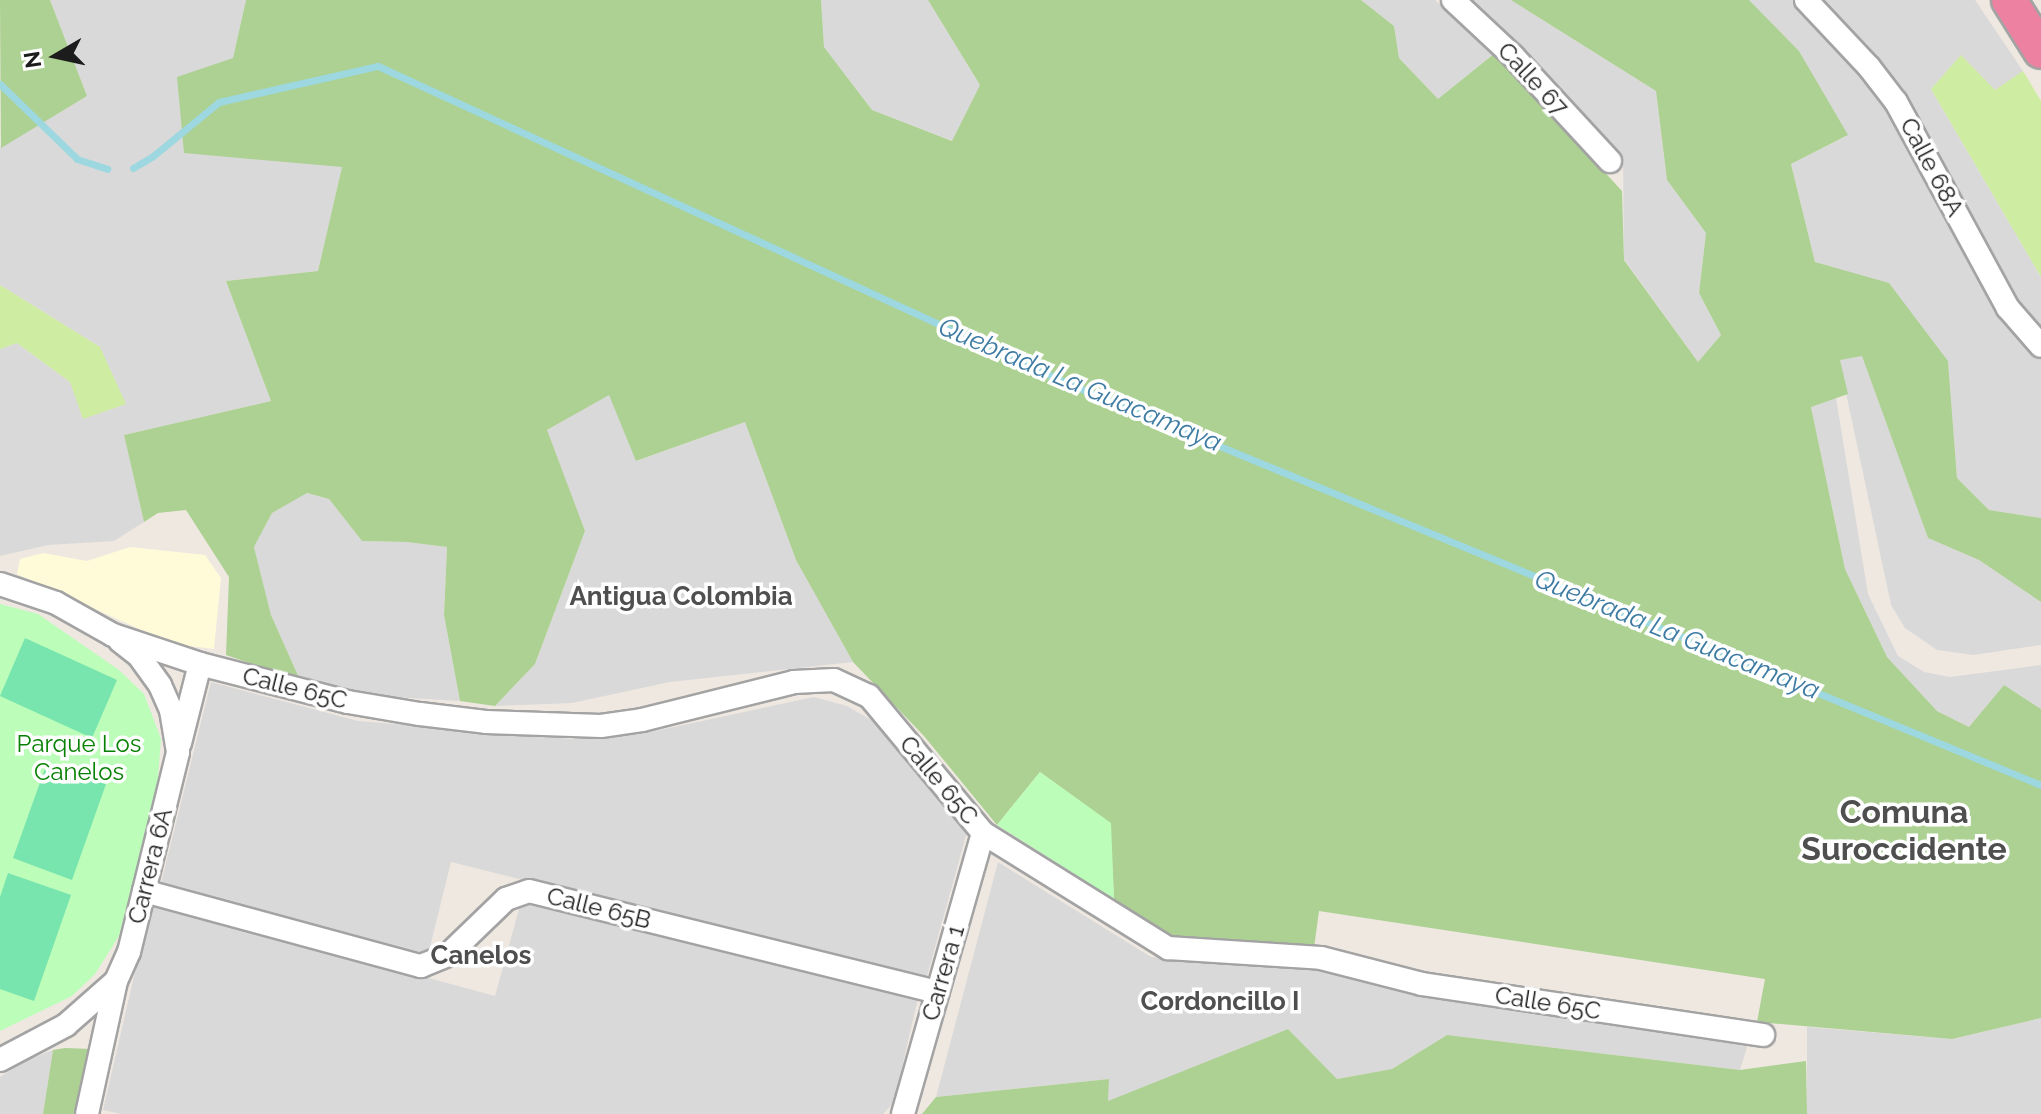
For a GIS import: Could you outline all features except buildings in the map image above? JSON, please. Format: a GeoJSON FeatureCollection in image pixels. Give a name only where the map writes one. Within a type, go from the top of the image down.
{"type":"FeatureCollection","features":[{"type":"Feature","properties":{"kind":"highway"},"geometry":{"type":"LineString","coordinates":[[2009,0],[2041,51]]}},
{"type":"Feature","properties":{"kind":"street","name":"Calle 67"},"geometry":{"type":"LineString","coordinates":[[1453,0],[1513,56],[1610,161]]}},
{"type":"Feature","properties":{"kind":"street","name":"Calle 68A"},"geometry":{"type":"LineString","coordinates":[[1806,0],[1869,67],[1896,102],[2008,308],[2041,346]]}},
{"type":"Feature","properties":{"kind":"street","name":"Calle 65C"},"geometry":{"type":"LineString","coordinates":[[0,584],[56,603],[113,635],[200,664],[362,705],[486,722],[567,727],[632,722],[794,682],[834,680],[869,696],[983,833],[1168,948],[1321,958],[1422,984],[1763,1035]]}},
{"type":"Feature","properties":{"kind":"street","name":"Carrera 6A"},"geometry":{"type":"LineString","coordinates":[[87,1114],[116,981],[129,952],[178,752],[171,710],[160,685],[138,655],[113,635]]}},
{"type":"Feature","properties":{"kind":"street"},"geometry":{"type":"LineString","coordinates":[[178,752],[200,664]]}},
{"type":"Feature","properties":{"kind":"street","name":"Carrera 1"},"geometry":{"type":"LineString","coordinates":[[903,1114],[983,833]]}},
{"type":"Feature","properties":{"kind":"street","name":"Calle 65B"},"geometry":{"type":"LineString","coordinates":[[144,891],[421,966],[448,955],[506,899],[529,891],[938,992]]}},
{"type":"Feature","properties":{"kind":"street"},"geometry":{"type":"LineString","coordinates":[[0,1060],[80,1015],[116,981]]}},
{"type":"Feature","properties":{"kind":"street"},"geometry":{"type":"LineString","coordinates":[[52,1033],[74,1027],[85,1030],[102,1047]]}},
{"type":"Feature","properties":{"kind":"shaded area"},"geometry":{"type":"Polygon","coordinates":[[[50,0],[246,0],[233,58],[342,167],[318,271],[226,281],[271,401],[124,435],[144,522],[114,541],[48,545],[0,556],[0,349],[17,343],[70,382],[100,347],[0,285],[0,147],[87,96],[50,0]]]}},
{"type":"Feature","properties":{"kind":"shaded area"},"geometry":{"type":"Polygon","coordinates":[[[821,0],[928,0],[980,85],[953,141],[872,110],[824,47],[821,0]]]}},
{"type":"Feature","properties":{"kind":"shaded area"},"geometry":{"type":"Polygon","coordinates":[[[1361,0],[1435,0],[1495,53],[1438,99],[1399,58],[1394,26],[1361,0]]]}},
{"type":"Feature","properties":{"kind":"shaded area"},"geometry":{"type":"Polygon","coordinates":[[[1469,0],[1511,0],[1656,91],[1667,180],[1706,233],[1699,293],[1721,335],[1698,362],[1624,259],[1623,158],[1506,31],[1469,0]]]}},
{"type":"Feature","properties":{"kind":"shaded area"},"geometry":{"type":"Polygon","coordinates":[[[1749,0],[1795,0],[1829,32],[1903,123],[2041,355],[2041,518],[1989,510],[1957,478],[1948,361],[1889,284],[1815,262],[1791,164],[1847,136],[1799,51],[1749,0]]]}},
{"type":"Feature","properties":{"kind":"shaded area"},"geometry":{"type":"Polygon","coordinates":[[[1816,0],[1975,0],[2023,71],[1995,91],[1931,89],[2041,277],[2041,338],[2027,325],[1910,112],[1816,0]]]}},
{"type":"Feature","properties":{"kind":"shaded area"},"geometry":{"type":"Polygon","coordinates":[[[1862,355],[1928,538],[1979,560],[2041,602],[2041,645],[1973,655],[1937,650],[1905,628],[1891,605],[1839,360],[1862,355]]]}},
{"type":"Feature","properties":{"kind":"shaded area"},"geometry":{"type":"Polygon","coordinates":[[[609,394],[637,461],[745,422],[796,560],[853,662],[670,682],[572,703],[495,706],[535,664],[585,531],[546,431],[609,394]]]}},
{"type":"Feature","properties":{"kind":"shaded area"},"geometry":{"type":"Polygon","coordinates":[[[1836,398],[1868,594],[1898,656],[1924,672],[1950,677],[2041,665],[2041,709],[2004,685],[1969,727],[1937,711],[1887,657],[1845,569],[1811,407],[1836,398]]]}},
{"type":"Feature","properties":{"kind":"shaded area"},"geometry":{"type":"Polygon","coordinates":[[[306,493],[329,499],[362,541],[447,547],[444,615],[460,701],[394,697],[300,680],[271,615],[254,547],[272,513],[306,493]]]}},
{"type":"Feature","properties":{"kind":"shaded area"},"geometry":{"type":"Polygon","coordinates":[[[130,547],[205,555],[221,578],[214,649],[173,644],[17,574],[20,559],[43,553],[87,561],[130,547]]]}},
{"type":"Feature","properties":{"kind":"shaded area"},"geometry":{"type":"Polygon","coordinates":[[[211,682],[358,721],[571,739],[641,734],[814,697],[847,706],[876,723],[967,832],[926,980],[451,862],[428,955],[161,883],[211,682]]]}},
{"type":"Feature","properties":{"kind":"shaded area"},"geometry":{"type":"Polygon","coordinates":[[[998,862],[1151,957],[1307,966],[1428,994],[1748,1044],[1740,1070],[1447,1035],[1392,1069],[1337,1079],[1288,1029],[1107,1102],[1109,1079],[936,1097],[998,862]]]}},
{"type":"Feature","properties":{"kind":"shaded area"},"geometry":{"type":"Polygon","coordinates":[[[521,902],[918,998],[894,1102],[883,1114],[121,1114],[103,1110],[151,903],[495,996],[521,902]]]}},
{"type":"Feature","properties":{"kind":"shaded area"},"geometry":{"type":"Polygon","coordinates":[[[2041,1018],[2041,1114],[1807,1114],[1807,1027],[1952,1039],[2041,1018]]]}},
{"type":"Feature","properties":{"kind":"shaded area"},"geometry":{"type":"Polygon","coordinates":[[[53,1050],[43,1114],[0,1114],[0,1077],[25,1061],[53,1050]]]}},
{"type":"Feature","properties":{"kind":"green space"},"geometry":{"type":"Polygon","coordinates":[[[0,0],[50,0],[87,96],[1,148],[0,0]]]}},
{"type":"Feature","properties":{"kind":"green space"},"geometry":{"type":"Polygon","coordinates":[[[246,0],[821,0],[824,47],[872,110],[952,141],[980,85],[928,0],[1361,0],[1394,26],[1399,58],[1438,99],[1495,53],[1622,191],[1624,260],[1698,362],[1721,335],[1699,293],[1706,233],[1667,180],[1656,91],[1511,0],[1749,0],[1799,51],[1848,135],[1791,164],[1815,262],[1889,283],[1948,361],[1957,478],[1989,510],[2041,518],[2041,602],[1979,560],[1928,538],[1862,356],[1840,360],[1848,394],[1811,407],[1845,569],[1887,657],[1937,711],[1969,727],[2004,685],[2041,709],[2041,1018],[1952,1039],[1757,1022],[1765,979],[1319,911],[1314,948],[1175,937],[1114,899],[1110,823],[1040,772],[997,825],[924,736],[853,662],[796,560],[745,422],[636,461],[609,395],[547,430],[585,531],[535,664],[495,706],[460,701],[444,615],[447,547],[362,541],[329,499],[307,493],[272,513],[254,547],[271,615],[300,680],[226,655],[229,577],[186,510],[158,513],[144,522],[124,435],[271,401],[226,281],[318,271],[342,167],[184,153],[177,77],[233,58],[246,0]]]}},
{"type":"Feature","properties":{"kind":"green space"},"geometry":{"type":"Polygon","coordinates":[[[1961,55],[1995,90],[2023,71],[2041,101],[2041,277],[1931,89],[1961,55]]]}},
{"type":"Feature","properties":{"kind":"green space"},"geometry":{"type":"Polygon","coordinates":[[[0,285],[100,347],[126,404],[83,419],[70,382],[17,343],[0,349],[0,285]]]}},
{"type":"Feature","properties":{"kind":"green space","name":"Parque Los Canelos"},"geometry":{"type":"Polygon","coordinates":[[[0,604],[38,614],[119,670],[144,694],[161,739],[157,790],[119,936],[95,974],[72,996],[0,1031],[0,604]]]}},
{"type":"Feature","properties":{"kind":"green space"},"geometry":{"type":"Polygon","coordinates":[[[25,638],[117,680],[92,738],[0,696],[25,638]]]}},
{"type":"Feature","properties":{"kind":"green space"},"geometry":{"type":"Polygon","coordinates":[[[47,763],[106,784],[72,880],[13,858],[47,763]]]}},
{"type":"Feature","properties":{"kind":"green space"},"geometry":{"type":"Polygon","coordinates":[[[1040,772],[1111,823],[1114,899],[997,825],[1040,772]]]}},
{"type":"Feature","properties":{"kind":"green space"},"geometry":{"type":"Polygon","coordinates":[[[8,873],[71,895],[34,1001],[0,989],[0,897],[8,873]]]}},
{"type":"Feature","properties":{"kind":"green space"},"geometry":{"type":"Polygon","coordinates":[[[1288,1029],[1337,1079],[1392,1069],[1447,1035],[1740,1070],[1806,1061],[1807,1114],[922,1114],[936,1097],[1109,1079],[1108,1101],[1288,1029]]]}},
{"type":"Feature","properties":{"kind":"green space"},"geometry":{"type":"Polygon","coordinates":[[[91,1049],[76,1114],[43,1114],[53,1050],[91,1049]]]}},
{"type":"Feature","properties":{"kind":"waterway","name":"Quebrada La Guacamaya"},"geometry":{"type":"LineString","coordinates":[[133,168],[153,156],[219,102],[378,66],[1067,383],[2041,785]]}},
{"type":"Feature","properties":{"kind":"waterway","name":"Quebrada La Guacamaya"},"geometry":{"type":"LineString","coordinates":[[0,84],[77,159],[107,169]]}},
{"type":"Feature","properties":{"kind":"district","name":"Antigua Colombia"},"geometry":{"type":"Point","coordinates":[681,597]}},
{"type":"Feature","properties":{"kind":"district","name":"Comuna Suroccidente"},"geometry":{"type":"Point","coordinates":[1904,832]}},
{"type":"Feature","properties":{"kind":"district","name":"Canelos"},"geometry":{"type":"Point","coordinates":[481,956]}},
{"type":"Feature","properties":{"kind":"district","name":"Cordoncillo I"},"geometry":{"type":"Point","coordinates":[1220,1002]}}]}
